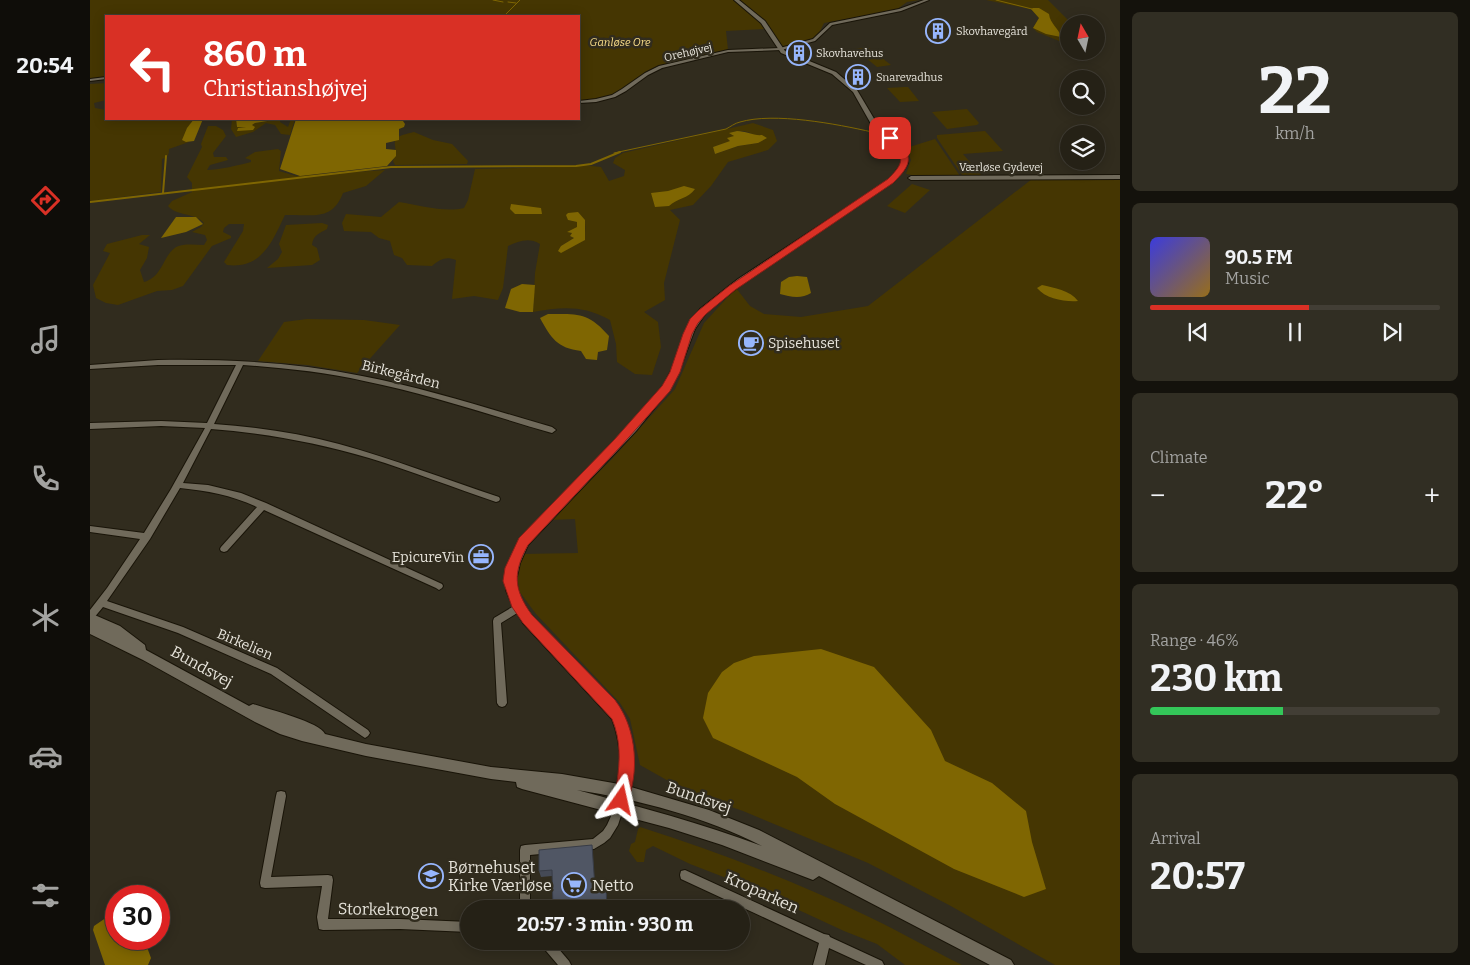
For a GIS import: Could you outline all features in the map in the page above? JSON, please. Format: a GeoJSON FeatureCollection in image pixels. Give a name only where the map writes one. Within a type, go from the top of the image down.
{"type":"FeatureCollection","features":[{"type":"Feature","properties":{"kind":"street"},"geometry":{"type":"LineString","coordinates":[[525,900],[525,850],[594,844],[604,839],[609,833],[624,791],[628,752],[623,728],[617,714],[527,619],[518,607],[510,581],[511,568],[524,542],[666,388],[675,372],[694,322],[713,301],[891,181],[905,163],[903,152],[873,123],[859,97],[850,86],[834,73],[790,57],[780,49],[763,22],[736,0]]}},
{"type":"Feature","properties":{"kind":"street","name":"Orehøjvej"},"geometry":{"type":"LineString","coordinates":[[580,102],[598,101],[622,92],[651,70],[661,67],[728,51],[780,49],[814,40],[831,24],[900,10],[927,0]]}},
{"type":"Feature","properties":{"kind":"street"},"geometry":{"type":"LineString","coordinates":[[90,80],[105,78]]}},
{"type":"Feature","properties":{"kind":"street","name":"Værløse Gydevej"},"geometry":{"type":"LineString","coordinates":[[911,178],[1120,177]]}},
{"type":"Feature","properties":{"kind":"street","name":"Birkegården"},"geometry":{"type":"LineString","coordinates":[[90,367],[152,363],[240,364],[306,370],[357,377],[429,394],[552,430]]}},
{"type":"Feature","properties":{"kind":"street"},"geometry":{"type":"LineString","coordinates":[[90,617],[102,603],[147,537],[178,485],[210,426],[240,364]]}},
{"type":"Feature","properties":{"kind":"street"},"geometry":{"type":"LineString","coordinates":[[90,426],[163,423],[260,432],[329,445],[370,456],[496,499]]}},
{"type":"Feature","properties":{"kind":"street"},"geometry":{"type":"LineString","coordinates":[[178,485],[208,488],[263,505],[440,586]]}},
{"type":"Feature","properties":{"kind":"street"},"geometry":{"type":"LineString","coordinates":[[224,549],[263,505]]}},
{"type":"Feature","properties":{"kind":"street"},"geometry":{"type":"LineString","coordinates":[[90,529],[147,537]]}},
{"type":"Feature","properties":{"kind":"street","name":"Birkelien"},"geometry":{"type":"LineString","coordinates":[[102,603],[180,630],[274,671],[365,732]]}},
{"type":"Feature","properties":{"kind":"street"},"geometry":{"type":"LineString","coordinates":[[502,703],[497,621],[518,607]]}},
{"type":"Feature","properties":{"kind":"street","name":"Bundsvej"},"geometry":{"type":"LineString","coordinates":[[90,617],[116,630],[147,656]]}},
{"type":"Feature","properties":{"kind":"street","name":"Bundsvej"},"geometry":{"type":"LineString","coordinates":[[90,628],[147,656],[280,728],[366,750],[491,773],[562,781],[624,791],[671,804],[754,835],[1006,965]]}},
{"type":"Feature","properties":{"kind":"street","name":"Bundsvej"},"geometry":{"type":"LineString","coordinates":[[491,773],[670,821],[722,838],[854,888]]}},
{"type":"Feature","properties":{"kind":"street","name":"Storkekrogen"},"geometry":{"type":"LineString","coordinates":[[281,796],[265,883],[328,880],[322,917],[323,925],[400,924],[460,927]]}},
{"type":"Feature","properties":{"kind":"street","name":"Kroparken"},"geometry":{"type":"LineString","coordinates":[[685,875],[825,938],[878,965]]}},
{"type":"Feature","properties":{"kind":"street"},"geometry":{"type":"LineString","coordinates":[[819,965],[825,938]]}},
{"type":"Feature","properties":{"kind":"street"},"geometry":{"type":"LineString","coordinates":[[552,950],[565,965]]}},
{"type":"Feature","properties":{"kind":"green space","name":"Ganløse Ore"},"geometry":{"type":"Polygon","coordinates":[[[90,0],[919,0],[907,2],[896,10],[824,23],[816,39],[784,47],[764,29],[726,31],[728,50],[652,70],[620,91],[600,100],[580,101],[580,15],[105,15],[105,77],[90,79],[90,0]]]}},
{"type":"Feature","properties":{"kind":"green space"},"geometry":{"type":"Polygon","coordinates":[[[986,0],[1048,0],[1063,15],[1060,15],[1060,41],[1037,32],[1033,28],[1039,18],[1031,9],[986,0]]]}},
{"type":"Feature","properties":{"kind":"green space"},"geometry":{"type":"Polygon","coordinates":[[[868,47],[891,65],[877,67],[855,49],[868,47]]]}},
{"type":"Feature","properties":{"kind":"green space"},"geometry":{"type":"Polygon","coordinates":[[[105,83],[105,100],[94,103],[95,108],[105,110],[105,120],[193,120],[186,142],[189,142],[169,149],[168,156],[162,159],[161,192],[90,201],[90,84],[105,83]]]}},
{"type":"Feature","properties":{"kind":"green space"},"geometry":{"type":"Polygon","coordinates":[[[908,87],[919,101],[900,102],[887,88],[908,87]]]}},
{"type":"Feature","properties":{"kind":"green space"},"geometry":{"type":"Polygon","coordinates":[[[967,109],[979,123],[977,125],[947,129],[932,112],[967,109]]]}},
{"type":"Feature","properties":{"kind":"green space"},"geometry":{"type":"Polygon","coordinates":[[[232,120],[236,120],[237,127],[248,127],[237,130],[253,130],[252,125],[255,123],[280,120],[280,122],[288,127],[291,120],[295,120],[290,135],[281,134],[275,125],[266,123],[253,132],[236,137],[231,129],[232,120]]]}},
{"type":"Feature","properties":{"kind":"green space"},"geometry":{"type":"Polygon","coordinates":[[[753,123],[773,130],[777,141],[768,150],[728,162],[711,186],[693,205],[670,210],[680,220],[664,283],[665,300],[644,312],[658,322],[661,347],[652,375],[635,374],[617,362],[616,344],[610,320],[591,312],[572,308],[533,312],[535,273],[540,244],[536,242],[524,240],[508,246],[503,288],[498,300],[474,296],[452,299],[456,260],[443,259],[432,266],[407,265],[402,258],[394,255],[390,241],[379,238],[371,232],[344,231],[342,223],[346,214],[381,217],[399,202],[448,210],[464,208],[468,200],[475,169],[582,165],[601,167],[609,181],[624,176],[625,170],[613,163],[615,158],[623,153],[753,123]],[[737,131],[730,133],[734,136],[731,141],[713,147],[715,154],[738,146],[758,143],[755,136],[750,133],[737,131]],[[579,215],[568,220],[577,222],[577,228],[568,232],[572,233],[570,236],[574,238],[561,246],[561,252],[584,240],[585,223],[579,215]]]}},
{"type":"Feature","properties":{"kind":"green space"},"geometry":{"type":"Polygon","coordinates":[[[208,126],[216,126],[223,130],[226,136],[213,153],[214,157],[226,157],[228,160],[210,165],[207,170],[251,162],[251,160],[245,158],[255,152],[278,149],[281,151],[279,171],[296,176],[385,170],[366,186],[343,193],[333,209],[327,212],[312,215],[285,215],[264,252],[249,263],[227,265],[224,262],[243,231],[244,224],[229,224],[224,228],[223,232],[231,236],[231,238],[212,246],[183,286],[172,290],[157,291],[118,305],[106,303],[96,298],[93,285],[110,253],[103,251],[107,244],[142,235],[150,235],[139,244],[149,247],[147,258],[140,270],[144,282],[157,274],[176,247],[204,245],[207,240],[205,235],[192,232],[204,223],[196,217],[176,212],[168,206],[172,201],[192,192],[192,183],[187,177],[202,147],[201,144],[208,126]]]}},
{"type":"Feature","properties":{"kind":"green space"},"geometry":{"type":"Polygon","coordinates":[[[985,131],[1003,151],[963,154],[981,175],[962,175],[937,138],[937,135],[985,131]]]}},
{"type":"Feature","properties":{"kind":"green space"},"geometry":{"type":"Polygon","coordinates":[[[414,132],[433,140],[452,144],[468,161],[467,164],[395,165],[393,161],[396,139],[404,134],[414,132]]]}},
{"type":"Feature","properties":{"kind":"green space"},"geometry":{"type":"Polygon","coordinates":[[[935,139],[960,176],[917,176],[906,174],[911,160],[906,148],[935,139]]]}},
{"type":"Feature","properties":{"kind":"green space"},"geometry":{"type":"Polygon","coordinates":[[[1032,179],[1120,179],[1120,965],[1055,965],[949,905],[868,863],[743,811],[688,792],[640,765],[630,719],[620,703],[536,614],[519,591],[517,572],[523,554],[578,553],[575,519],[550,520],[612,459],[675,389],[704,323],[736,288],[750,306],[764,314],[801,317],[868,306],[1032,179]]]}},
{"type":"Feature","properties":{"kind":"green space"},"geometry":{"type":"Polygon","coordinates":[[[912,184],[930,190],[905,213],[887,206],[912,184]]]}},
{"type":"Feature","properties":{"kind":"green space"},"geometry":{"type":"Polygon","coordinates":[[[322,223],[328,225],[327,229],[315,237],[312,245],[317,248],[320,260],[312,265],[267,268],[278,259],[282,252],[279,244],[286,225],[322,223]]]}},
{"type":"Feature","properties":{"kind":"green space"},"geometry":{"type":"Polygon","coordinates":[[[307,319],[364,320],[400,325],[357,373],[307,365],[258,361],[284,322],[307,319]]]}},
{"type":"Feature","properties":{"kind":"green space"},"geometry":{"type":"Polygon","coordinates":[[[640,827],[727,857],[812,891],[879,922],[962,965],[905,965],[877,944],[844,931],[747,886],[690,864],[653,846],[646,850],[644,862],[637,862],[629,851],[631,844],[635,842],[640,827]]]}},
{"type":"Feature","properties":{"kind":"shaded area"},"geometry":{"type":"Polygon","coordinates":[[[1039,8],[1049,14],[1060,37],[1046,34],[1033,28],[1039,18],[1031,9],[1039,8]]]}},
{"type":"Feature","properties":{"kind":"shaded area"},"geometry":{"type":"Polygon","coordinates":[[[193,120],[203,120],[194,141],[186,142],[182,140],[187,128],[193,120]]]}},
{"type":"Feature","properties":{"kind":"shaded area"},"geometry":{"type":"Polygon","coordinates":[[[236,120],[274,120],[255,123],[252,125],[255,127],[253,130],[237,131],[238,128],[246,127],[237,127],[236,120]]]}},
{"type":"Feature","properties":{"kind":"shaded area"},"geometry":{"type":"Polygon","coordinates":[[[296,120],[396,120],[403,121],[405,124],[404,127],[399,129],[399,140],[386,143],[386,149],[396,150],[396,156],[387,166],[300,176],[280,169],[296,120]]]}},
{"type":"Feature","properties":{"kind":"shaded area"},"geometry":{"type":"Polygon","coordinates":[[[737,131],[762,135],[767,138],[758,143],[738,146],[715,154],[713,147],[730,141],[727,138],[734,136],[729,133],[737,131]]]}},
{"type":"Feature","properties":{"kind":"shaded area"},"geometry":{"type":"Polygon","coordinates":[[[684,186],[695,189],[689,195],[669,206],[655,207],[651,193],[668,191],[684,186]]]}},
{"type":"Feature","properties":{"kind":"shaded area"},"geometry":{"type":"Polygon","coordinates":[[[511,204],[541,208],[542,214],[515,214],[510,209],[511,204]]]}},
{"type":"Feature","properties":{"kind":"shaded area"},"geometry":{"type":"Polygon","coordinates":[[[578,212],[585,220],[585,240],[561,253],[558,251],[561,246],[574,238],[570,236],[572,233],[567,232],[577,227],[577,222],[568,220],[566,215],[578,212]]]}},
{"type":"Feature","properties":{"kind":"shaded area"},"geometry":{"type":"Polygon","coordinates":[[[176,217],[196,217],[203,224],[186,232],[161,238],[176,217]]]}},
{"type":"Feature","properties":{"kind":"shaded area"},"geometry":{"type":"Polygon","coordinates":[[[789,277],[807,277],[811,293],[796,297],[780,294],[781,282],[789,277]]]}},
{"type":"Feature","properties":{"kind":"shaded area"},"geometry":{"type":"Polygon","coordinates":[[[522,284],[535,285],[533,312],[520,312],[505,308],[511,289],[522,284]]]}},
{"type":"Feature","properties":{"kind":"shaded area"},"geometry":{"type":"Polygon","coordinates":[[[1042,285],[1057,288],[1071,294],[1078,301],[1067,301],[1045,295],[1037,288],[1042,285]]]}},
{"type":"Feature","properties":{"kind":"shaded area"},"geometry":{"type":"Polygon","coordinates":[[[548,314],[582,316],[595,322],[609,336],[607,350],[598,352],[597,360],[586,359],[581,351],[560,345],[551,336],[540,318],[548,314]]]}},
{"type":"Feature","properties":{"kind":"shaded area"},"geometry":{"type":"Polygon","coordinates":[[[821,649],[874,667],[931,730],[945,761],[992,783],[1026,811],[1032,842],[1046,889],[1024,897],[954,869],[835,804],[797,777],[713,738],[703,718],[708,693],[722,672],[734,663],[754,656],[821,649]]]}},
{"type":"Feature","properties":{"kind":"shaded area"},"geometry":{"type":"Polygon","coordinates":[[[105,918],[105,950],[148,950],[151,958],[148,965],[105,965],[93,930],[94,926],[105,918]]]}},
{"type":"Feature","properties":{"kind":"building","name":"Netto"},"geometry":{"type":"Polygon","coordinates":[[[592,845],[595,888],[606,887],[607,900],[553,900],[552,870],[539,871],[539,850],[592,845]]]}},
{"type":"Feature","properties":{"kind":"waterway"},"geometry":{"type":"LineString","coordinates":[[493,0],[503,2]]}},
{"type":"Feature","properties":{"kind":"waterway"},"geometry":{"type":"LineString","coordinates":[[505,15],[520,0]]}},
{"type":"Feature","properties":{"kind":"waterway"},"geometry":{"type":"LineString","coordinates":[[996,0],[1032,9]]}},
{"type":"Feature","properties":{"kind":"waterway"},"geometry":{"type":"LineString","coordinates":[[508,2],[516,3]]}},
{"type":"Feature","properties":{"kind":"waterway"},"geometry":{"type":"LineString","coordinates":[[614,153],[726,129],[738,123],[754,119],[806,120],[872,132]]}},
{"type":"Feature","properties":{"kind":"waterway"},"geometry":{"type":"LineString","coordinates":[[90,202],[391,167],[576,166],[591,164],[620,152]]}},
{"type":"Feature","properties":{"kind":"waterway"},"geometry":{"type":"LineString","coordinates":[[163,193],[166,156]]}},
{"type":"Feature","properties":{"kind":"place","name":"Skovhavegård"},"geometry":{"type":"Point","coordinates":[938,31]}},
{"type":"Feature","properties":{"kind":"place","name":"Skovhavehus"},"geometry":{"type":"Point","coordinates":[799,53]}},
{"type":"Feature","properties":{"kind":"place","name":"Snarevadhus"},"geometry":{"type":"Point","coordinates":[858,77]}},
{"type":"Feature","properties":{"kind":"place","name":"Spisehuset"},"geometry":{"type":"Point","coordinates":[751,343]}},
{"type":"Feature","properties":{"kind":"place","name":"EpicureVin"},"geometry":{"type":"Point","coordinates":[481,557]}},
{"type":"Feature","properties":{"kind":"place","name":"Børnehuset Kirke Værløse"},"geometry":{"type":"Point","coordinates":[431,876]}},
{"type":"Feature","properties":{"kind":"place","name":"Netto"},"geometry":{"type":"Point","coordinates":[574,885]}},
{"type":"Feature","properties":{"kind":"route"},"geometry":{"type":"LineString","coordinates":[[621,800],[625,785],[628,752],[623,728],[617,714],[610,705],[527,619],[518,607],[512,593],[510,581],[511,568],[516,555],[524,542],[630,430],[666,388],[675,372],[688,334],[702,312],[713,301],[891,181],[902,169],[905,157],[899,146],[890,138]]}}]}
